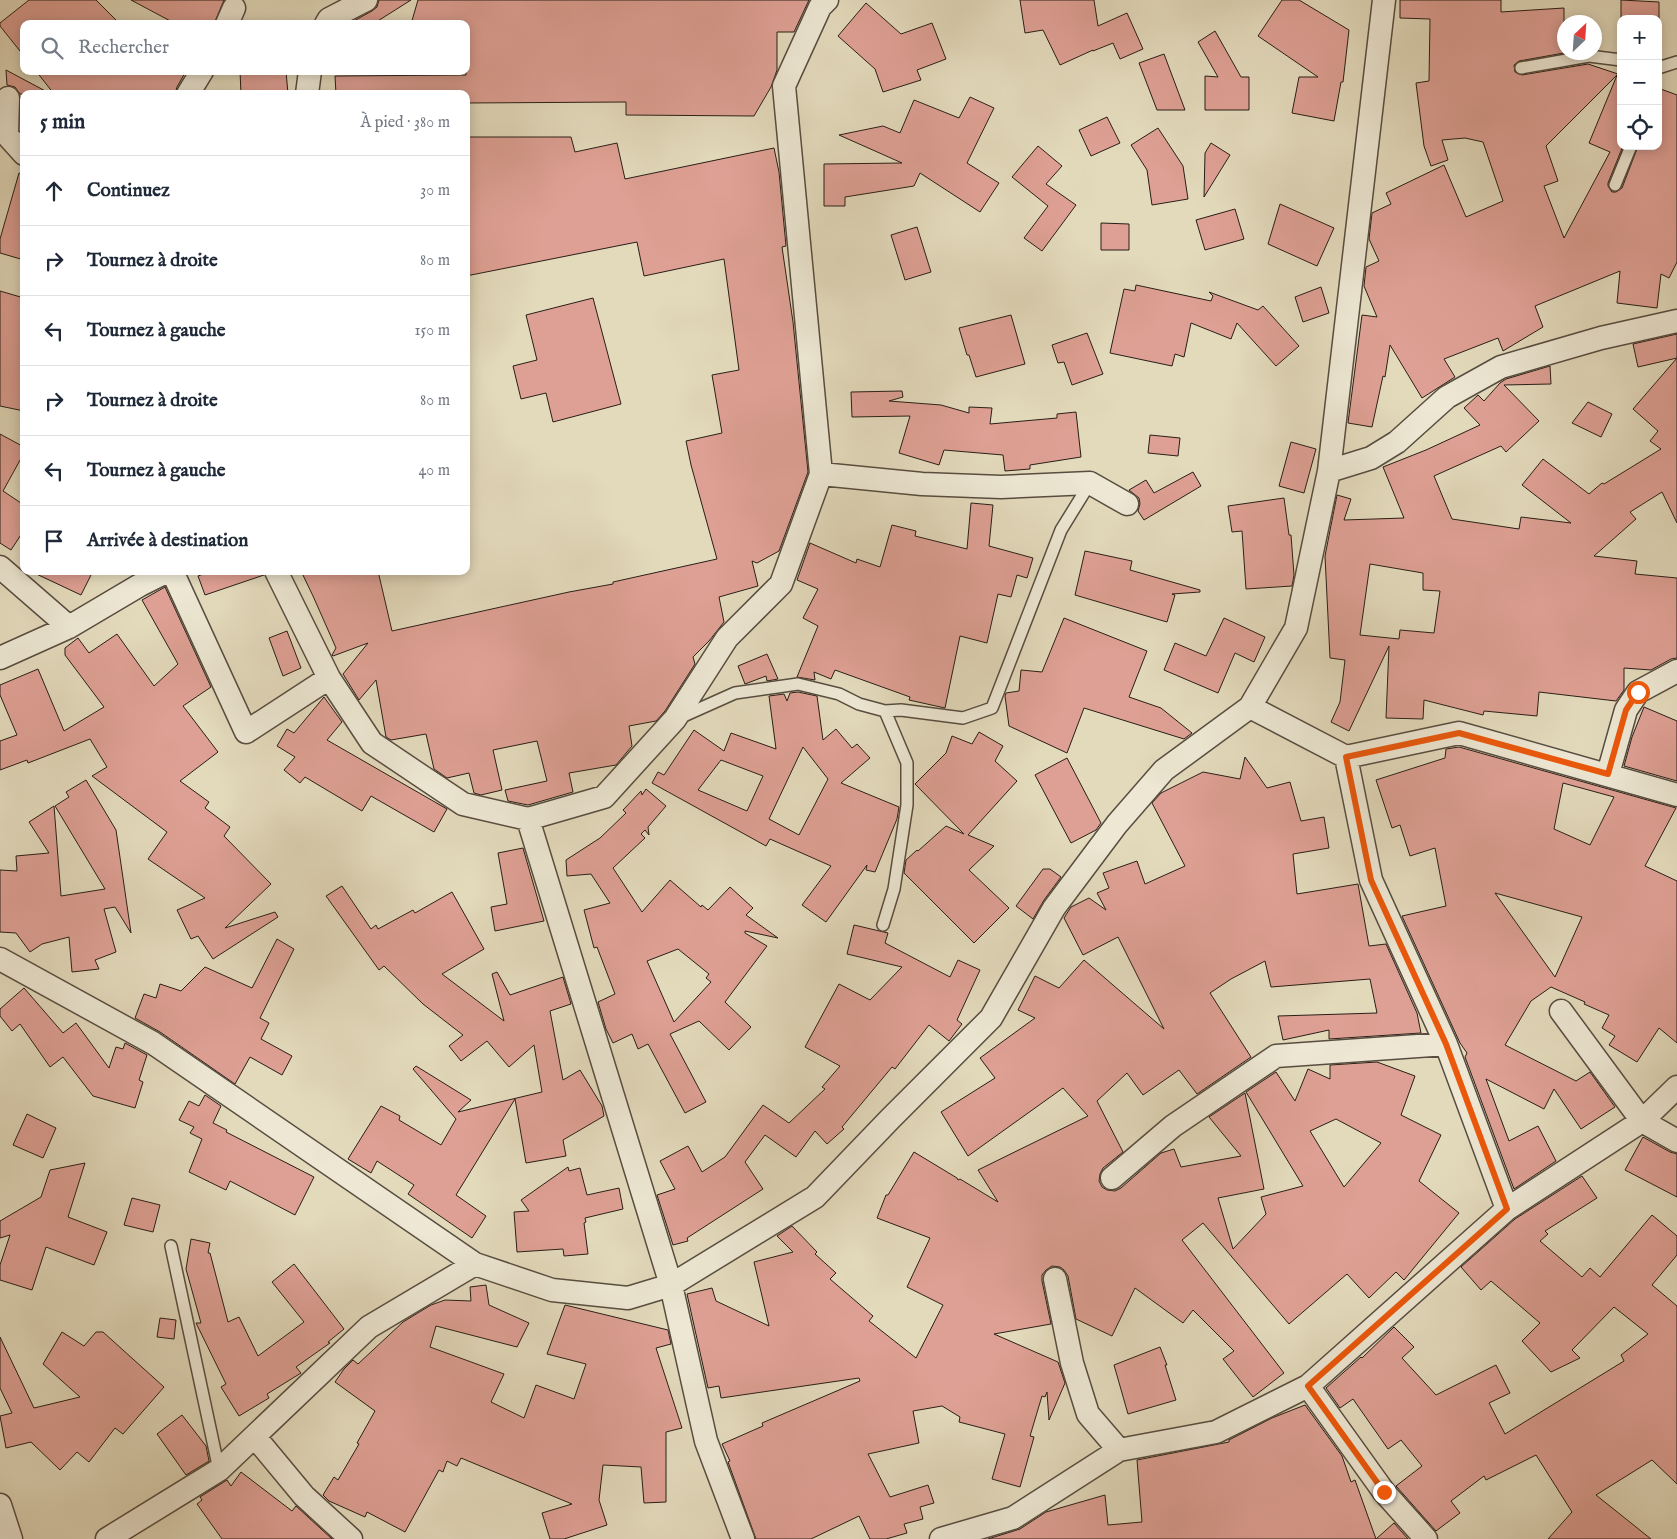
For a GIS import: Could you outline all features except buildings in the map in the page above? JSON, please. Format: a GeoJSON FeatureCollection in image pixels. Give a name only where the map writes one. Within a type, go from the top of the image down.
{"type":"FeatureCollection","features":[{"type":"Feature","properties":{"kind":"street"},"geometry":{"type":"LineString","coordinates":[[328,20],[366,0]]}},
{"type":"Feature","properties":{"kind":"street"},"geometry":{"type":"LineString","coordinates":[[278,575],[329,678],[372,743],[463,804],[528,820],[604,797],[676,720],[727,638],[781,584],[821,474],[784,86],[820,7],[827,0]]}},
{"type":"Feature","properties":{"kind":"street"},"geometry":{"type":"LineString","coordinates":[[0,959],[153,1043],[475,1264],[552,1290],[628,1298],[671,1285],[815,1197],[991,1018],[1054,908],[1117,824],[1164,770],[1250,707],[1296,628],[1329,471],[1384,0]]}},
{"type":"Feature","properties":{"kind":"street"},"geometry":{"type":"LineString","coordinates":[[190,90],[200,75]]}},
{"type":"Feature","properties":{"kind":"street"},"geometry":{"type":"LineString","coordinates":[[308,90],[309,75]]}},
{"type":"Feature","properties":{"kind":"street"},"geometry":{"type":"LineString","coordinates":[[8,98],[7,135],[20,150]]}},
{"type":"Feature","properties":{"kind":"street"},"geometry":{"type":"LineString","coordinates":[[1329,471],[1371,458],[1397,442],[1447,398],[1501,367],[1601,338],[1677,321]]}},
{"type":"Feature","properties":{"kind":"street"},"geometry":{"type":"LineString","coordinates":[[821,474],[922,484],[1001,487],[1090,484],[1127,504]]}},
{"type":"Feature","properties":{"kind":"street"},"geometry":{"type":"LineString","coordinates":[[0,567],[69,627]]}},
{"type":"Feature","properties":{"kind":"street"},"geometry":{"type":"LineString","coordinates":[[0,658],[69,627],[140,578],[153,575]]}},
{"type":"Feature","properties":{"kind":"street"},"geometry":{"type":"LineString","coordinates":[[172,575],[246,732],[329,678]]}},
{"type":"Feature","properties":{"kind":"street"},"geometry":{"type":"LineString","coordinates":[[1608,774],[1626,710],[1638,692],[1677,671]]}},
{"type":"Feature","properties":{"kind":"street"},"geometry":{"type":"LineString","coordinates":[[1250,707],[1346,757],[1459,733],[1677,795]]}},
{"type":"Feature","properties":{"kind":"street"},"geometry":{"type":"LineString","coordinates":[[1346,757],[1371,880],[1446,1044],[1507,1209]]}},
{"type":"Feature","properties":{"kind":"street"},"geometry":{"type":"LineString","coordinates":[[528,820],[671,1285],[706,1441],[743,1539]]}},
{"type":"Feature","properties":{"kind":"street"},"geometry":{"type":"LineString","coordinates":[[1561,1011],[1642,1121],[1677,1141]]}},
{"type":"Feature","properties":{"kind":"street"},"geometry":{"type":"LineString","coordinates":[[1112,1178],[1173,1126],[1276,1056],[1446,1044]]}},
{"type":"Feature","properties":{"kind":"street"},"geometry":{"type":"LineString","coordinates":[[941,1539],[1013,1518],[1119,1450],[1216,1432],[1308,1386],[1507,1209],[1642,1121],[1677,1087]]}},
{"type":"Feature","properties":{"kind":"street"},"geometry":{"type":"LineString","coordinates":[[107,1539],[219,1470],[369,1327],[475,1264]]}},
{"type":"Feature","properties":{"kind":"street"},"geometry":{"type":"LineString","coordinates":[[1055,1280],[1072,1363],[1088,1414],[1119,1450]]}},
{"type":"Feature","properties":{"kind":"street"},"geometry":{"type":"LineString","coordinates":[[1308,1386],[1384,1492],[1426,1539]]}},
{"type":"Feature","properties":{"kind":"street"},"geometry":{"type":"LineString","coordinates":[[255,1437],[304,1496],[351,1539]]}},
{"type":"Feature","properties":{"kind":"street"},"geometry":{"type":"LineString","coordinates":[[0,1504],[11,1539]]}},
{"type":"Feature","properties":{"kind":"lane"},"geometry":{"type":"LineString","coordinates":[[1521,68],[1589,56],[1617,60]]}},
{"type":"Feature","properties":{"kind":"lane"},"geometry":{"type":"LineString","coordinates":[[1662,68],[1677,62]]}},
{"type":"Feature","properties":{"kind":"lane"},"geometry":{"type":"LineString","coordinates":[[1615,185],[1629,150]]}},
{"type":"Feature","properties":{"kind":"lane"},"geometry":{"type":"LineString","coordinates":[[676,720],[735,692],[798,684],[839,694],[859,704],[885,711],[901,710],[963,718],[992,708],[1061,530],[1090,484]]}},
{"type":"Feature","properties":{"kind":"lane"},"geometry":{"type":"LineString","coordinates":[[883,925],[894,889],[907,797],[907,763],[885,711]]}},
{"type":"Feature","properties":{"kind":"lane"},"geometry":{"type":"LineString","coordinates":[[171,1246],[219,1470]]}},
{"type":"Feature","properties":{"kind":"route"},"geometry":{"type":"LineString","coordinates":[[1384,1492],[1308,1386],[1507,1209],[1446,1044],[1371,880],[1346,757],[1459,733],[1608,774],[1626,710],[1638,692]]}}]}
